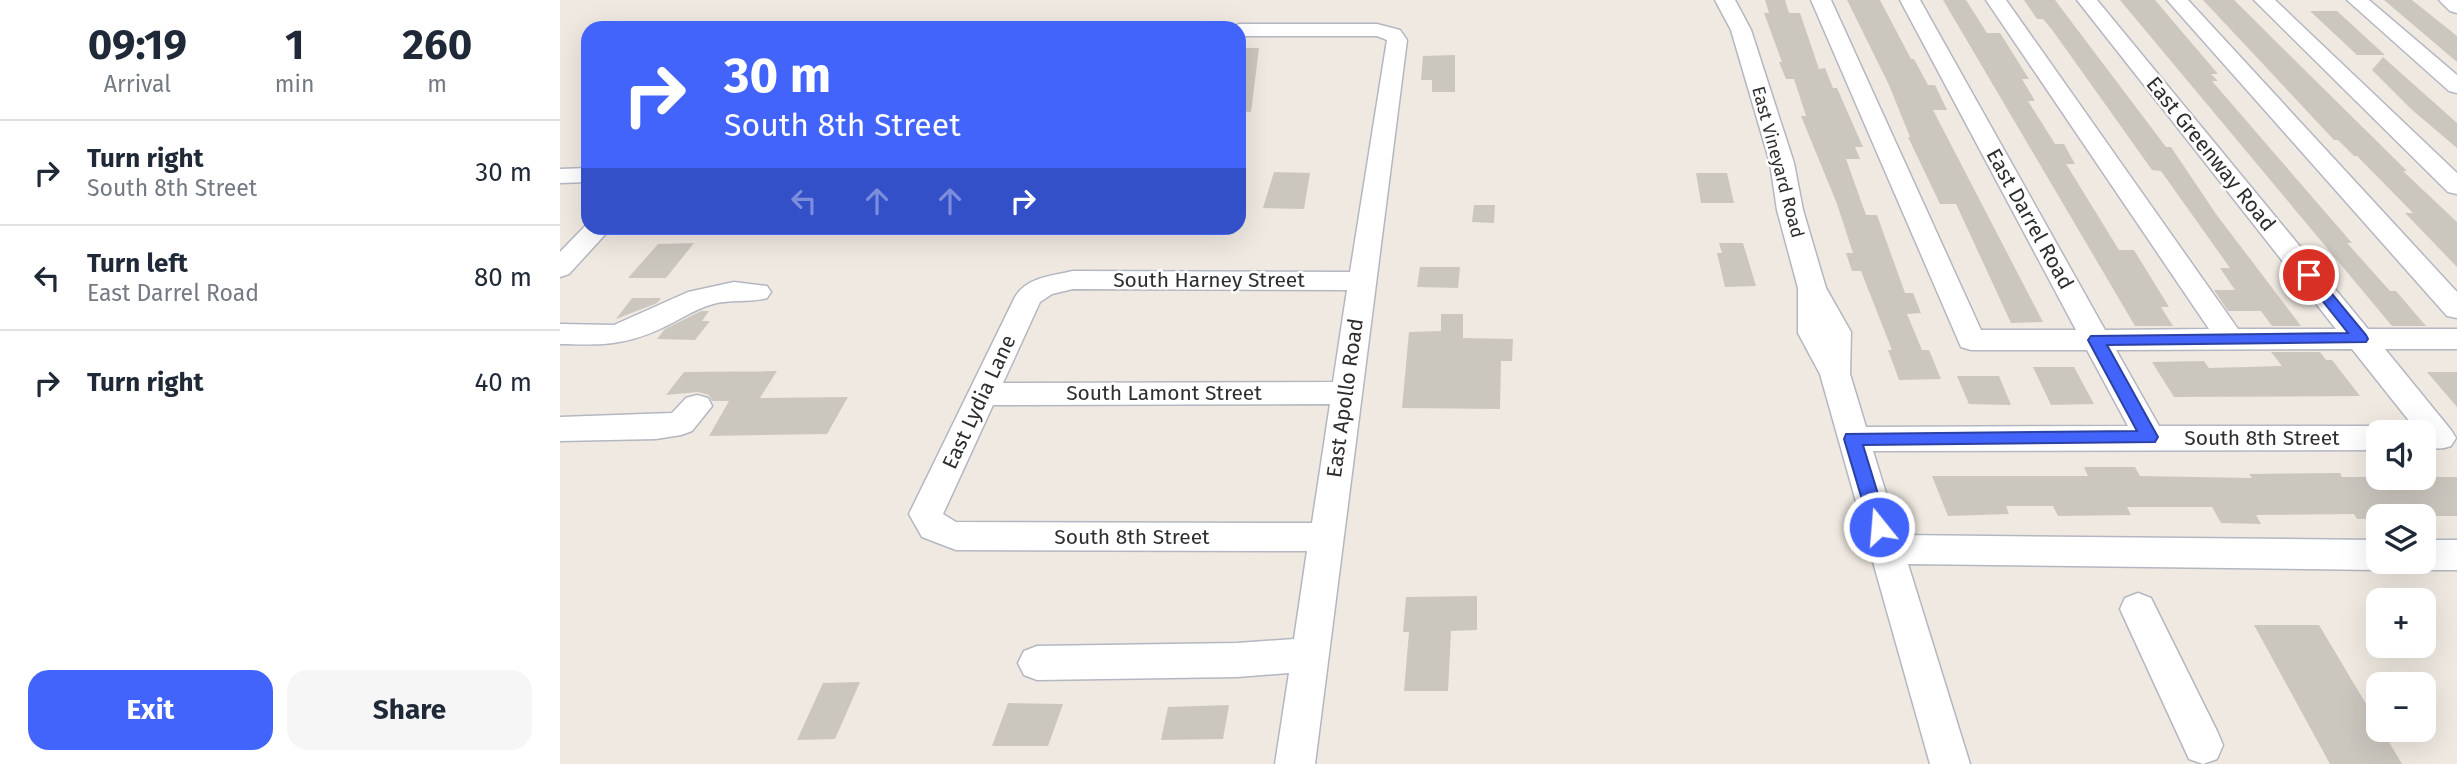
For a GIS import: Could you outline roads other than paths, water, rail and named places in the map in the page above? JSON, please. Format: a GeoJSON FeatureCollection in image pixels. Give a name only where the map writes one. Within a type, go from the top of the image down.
{"type":"FeatureCollection","features":[{"type":"Feature","properties":{"kind":"street","name":"East Vineyard Road"},"geometry":{"type":"LineString","coordinates":[[1725,0],[1741,30],[1782,163],[1790,210],[1812,288],[1812,333],[1835,374],[1950,764]]}},
{"type":"Feature","properties":{"kind":"street"},"geometry":{"type":"LineString","coordinates":[[1821,0],[1971,340],[2457,338]]}},
{"type":"Feature","properties":{"kind":"street","name":"East Darrel Road"},"geometry":{"type":"LineString","coordinates":[[1910,0],[2149,437]]}},
{"type":"Feature","properties":{"kind":"street"},"geometry":{"type":"LineString","coordinates":[[1996,0],[2230,339]]}},
{"type":"Feature","properties":{"kind":"street","name":"East Greenway Road"},"geometry":{"type":"LineString","coordinates":[[2087,0],[2440,438]]}},
{"type":"Feature","properties":{"kind":"street"},"geometry":{"type":"LineString","coordinates":[[2177,0],[2457,309]]}},
{"type":"Feature","properties":{"kind":"street"},"geometry":{"type":"LineString","coordinates":[[2264,0],[2457,187]]}},
{"type":"Feature","properties":{"kind":"street"},"geometry":{"type":"LineString","coordinates":[[2357,0],[2457,86]]}},
{"type":"Feature","properties":{"kind":"street"},"geometry":{"type":"LineString","coordinates":[[2449,0],[2457,7]]}},
{"type":"Feature","properties":{"kind":"street","name":"East Apollo Road"},"geometry":{"type":"LineString","coordinates":[[1246,30],[1398,28],[1295,764]]}},
{"type":"Feature","properties":{"kind":"street"},"geometry":{"type":"LineString","coordinates":[[560,176],[581,175]]}},
{"type":"Feature","properties":{"kind":"street"},"geometry":{"type":"LineString","coordinates":[[560,268],[591,235]]}},
{"type":"Feature","properties":{"kind":"street","name":"South Harney Street"},"geometry":{"type":"LineString","coordinates":[[1056,282],[1362,281]]}},
{"type":"Feature","properties":{"kind":"street","name":"East Lydia Lane"},"geometry":{"type":"LineString","coordinates":[[939,532],[929,525],[926,514],[1029,297],[1056,282]]}},
{"type":"Feature","properties":{"kind":"street"},"geometry":{"type":"LineString","coordinates":[[560,334],[611,336],[636,328],[706,295],[732,289],[757,292]]}},
{"type":"Feature","properties":{"kind":"street","name":"South Lamont Street"},"geometry":{"type":"LineString","coordinates":[[983,394],[1346,393]]}},
{"type":"Feature","properties":{"kind":"street"},"geometry":{"type":"LineString","coordinates":[[560,429],[656,426],[681,422],[697,406]]}},
{"type":"Feature","properties":{"kind":"street","name":"South 8th Street"},"geometry":{"type":"LineString","coordinates":[[1852,439],[2366,438]]}},
{"type":"Feature","properties":{"kind":"street","name":"South 8th Street"},"geometry":{"type":"LineString","coordinates":[[939,532],[956,536],[1326,537]]}},
{"type":"Feature","properties":{"kind":"street"},"geometry":{"type":"LineString","coordinates":[[1885,550],[2366,555]]}},
{"type":"Feature","properties":{"kind":"street"},"geometry":{"type":"LineString","coordinates":[[2436,555],[2457,555]]}},
{"type":"Feature","properties":{"kind":"street"},"geometry":{"type":"LineString","coordinates":[[2137,609],[2203,745]]}},
{"type":"Feature","properties":{"kind":"street"},"geometry":{"type":"LineString","coordinates":[[1037,663],[1237,660],[1310,654]]}}]}
